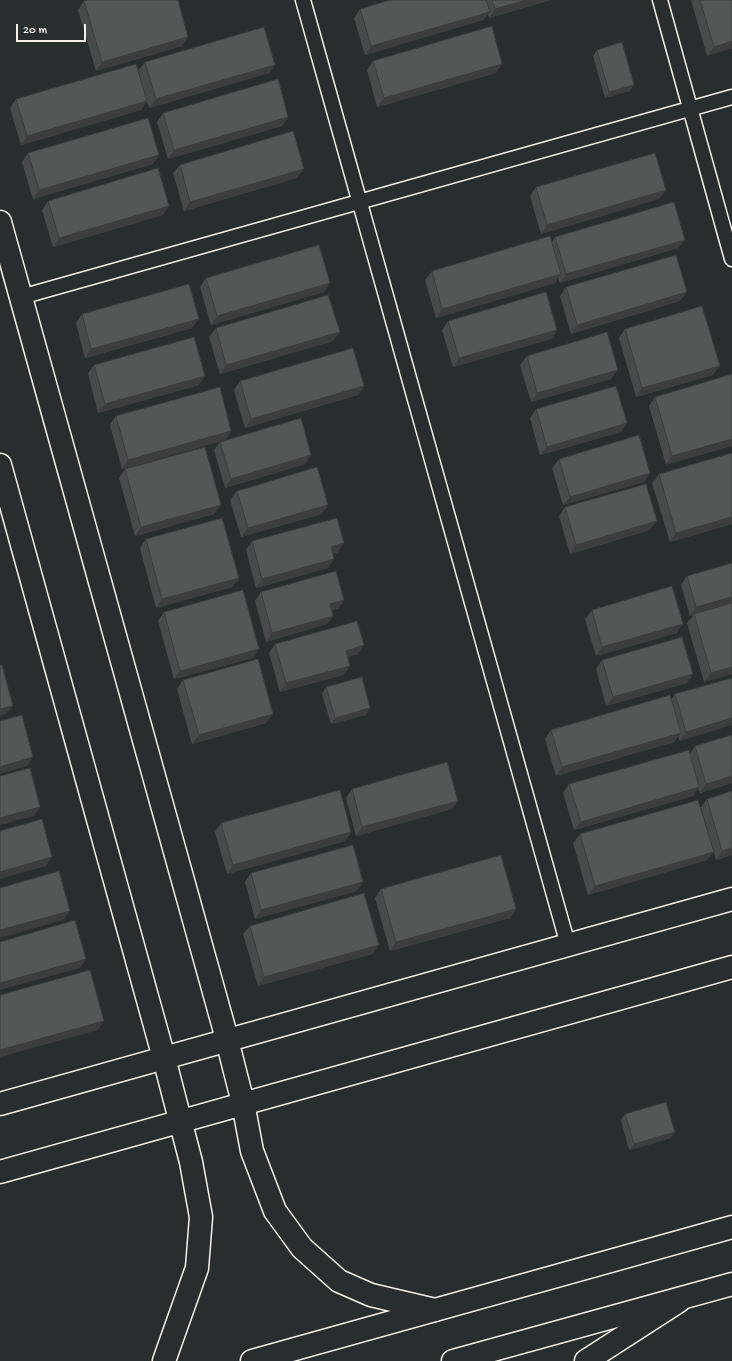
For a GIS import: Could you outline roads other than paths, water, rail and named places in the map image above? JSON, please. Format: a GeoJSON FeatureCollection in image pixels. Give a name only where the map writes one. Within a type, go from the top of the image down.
{"type":"FeatureCollection","features":[{"type":"Feature","properties":{"kind":"street"},"geometry":{"type":"LineString","coordinates":[[0,222],[227,1040],[243,1103],[252,1151],[275,1211],[302,1248],[339,1281],[372,1295],[435,1310]]}},
{"type":"Feature","properties":{"kind":"street"},"geometry":{"type":"LineString","coordinates":[[0,465],[164,1058],[191,1162],[202,1217],[197,1268],[164,1361]]}},
{"type":"Feature","properties":{"kind":"street"},"geometry":{"type":"LineString","coordinates":[[0,1104],[732,900]]}},
{"type":"Feature","properties":{"kind":"street"},"geometry":{"type":"LineString","coordinates":[[0,1172],[180,1120],[732,967]]}},
{"type":"Feature","properties":{"kind":"street"},"geometry":{"type":"LineString","coordinates":[[252,1361],[732,1227]]}},
{"type":"Feature","properties":{"kind":"street"},"geometry":{"type":"LineString","coordinates":[[453,1361],[732,1284]]}},
{"type":"Feature","properties":{"kind":"street"},"geometry":{"type":"LineString","coordinates":[[586,1361],[683,1298]]}},
{"type":"Feature","properties":{"kind":"lane"},"geometry":{"type":"LineString","coordinates":[[303,0],[568,945]]}},
{"type":"Feature","properties":{"kind":"lane"},"geometry":{"type":"LineString","coordinates":[[660,0],[732,259]]}},
{"type":"Feature","properties":{"kind":"lane"},"geometry":{"type":"LineString","coordinates":[[21,296],[732,97]]}}]}
